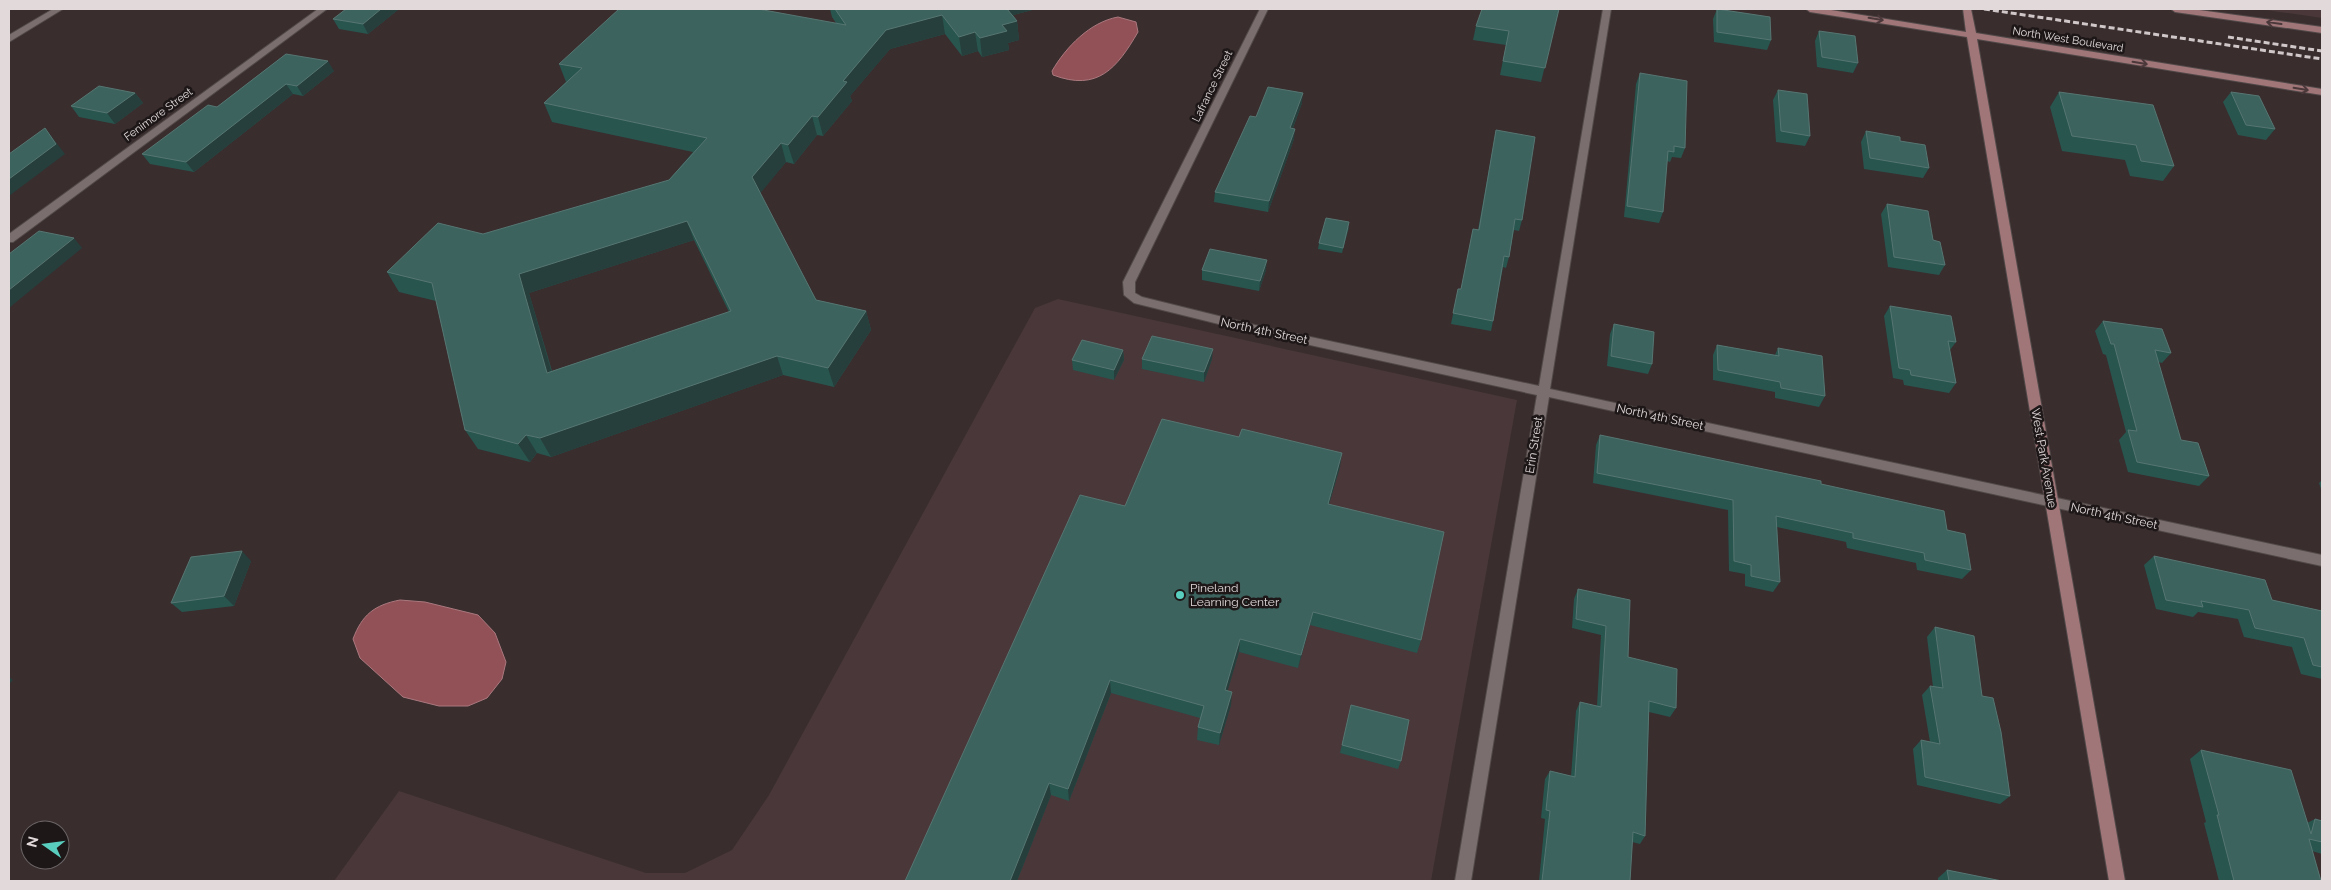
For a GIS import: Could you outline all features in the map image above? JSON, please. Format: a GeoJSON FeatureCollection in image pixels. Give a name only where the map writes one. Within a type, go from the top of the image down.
{"type":"FeatureCollection","features":[{"type":"Feature","properties":{"kind":"main road","name":"North West Boulevard"},"geometry":{"type":"LineString","coordinates":[[1810,9],[2322,92]]}},
{"type":"Feature","properties":{"kind":"main road","name":"West Park Avenue"},"geometry":{"type":"LineString","coordinates":[[1967,9],[2117,881]]}},
{"type":"Feature","properties":{"kind":"main road"},"geometry":{"type":"LineString","coordinates":[[2175,9],[2322,30]]}},
{"type":"Feature","properties":{"kind":"street"},"geometry":{"type":"LineString","coordinates":[[9,40],[59,9]]}},
{"type":"Feature","properties":{"kind":"street","name":"Fenimore Street"},"geometry":{"type":"LineString","coordinates":[[9,239],[323,9]]}},
{"type":"Feature","properties":{"kind":"street","name":"Lafrance Street"},"geometry":{"type":"LineString","coordinates":[[1182,175],[1264,9]]}},
{"type":"Feature","properties":{"kind":"street","name":"Erin Street"},"geometry":{"type":"LineString","coordinates":[[1464,881],[1607,9]]}},
{"type":"Feature","properties":{"kind":"street","name":"North 4th Street"},"geometry":{"type":"LineString","coordinates":[[1182,175],[1129,282],[1130,294],[1138,300],[1255,329],[2322,560]]}},
{"type":"Feature","properties":{"kind":"shaded area"},"geometry":{"type":"Polygon","coordinates":[[[2259,9],[2322,9],[2322,18],[2259,9]]]}},
{"type":"Feature","properties":{"kind":"shaded area"},"geometry":{"type":"Polygon","coordinates":[[[1118,17],[1136,22],[1138,32],[1114,66],[1094,78],[1082,81],[1069,80],[1053,75],[1052,71],[1064,53],[1080,37],[1098,24],[1118,17]]]}},
{"type":"Feature","properties":{"kind":"shaded area","name":"Pineland Learning Center"},"geometry":{"type":"Polygon","coordinates":[[[1058,299],[1517,400],[1431,881],[334,881],[399,791],[646,873],[685,873],[732,850],[769,795],[1035,308],[1058,299]]]}},
{"type":"Feature","properties":{"kind":"shaded area"},"geometry":{"type":"Polygon","coordinates":[[[400,600],[425,602],[478,615],[495,633],[506,662],[502,679],[487,698],[468,706],[439,706],[403,697],[360,658],[353,639],[360,623],[376,608],[400,600]]]}},
{"type":"Feature","properties":{"kind":"building"},"geometry":{"type":"Polygon","coordinates":[[[346,9],[381,9],[363,24],[333,19],[346,9]]]}},
{"type":"Feature","properties":{"kind":"building"},"geometry":{"type":"Polygon","coordinates":[[[619,9],[758,9],[846,25],[835,9],[1007,9],[1017,21],[1002,25],[1007,31],[980,38],[975,32],[959,37],[942,15],[886,30],[843,81],[847,82],[818,117],[812,116],[788,145],[781,143],[752,177],[816,300],[866,311],[828,368],[777,356],[540,438],[526,435],[518,444],[465,430],[432,283],[387,272],[438,223],[483,234],[669,180],[707,138],[544,103],[582,68],[559,64],[619,9]],[[687,221],[519,274],[547,373],[731,311],[687,221]]]}},
{"type":"Feature","properties":{"kind":"building"},"geometry":{"type":"Polygon","coordinates":[[[1482,9],[1559,9],[1545,68],[1503,61],[1509,31],[1476,26],[1482,9]]]}},
{"type":"Feature","properties":{"kind":"building"},"geometry":{"type":"Polygon","coordinates":[[[1717,9],[1770,17],[1771,40],[1717,32],[1717,9]]]}},
{"type":"Feature","properties":{"kind":"building"},"geometry":{"type":"Polygon","coordinates":[[[1819,31],[1855,36],[1858,63],[1822,57],[1819,31]]]}},
{"type":"Feature","properties":{"kind":"building"},"geometry":{"type":"Polygon","coordinates":[[[286,54],[328,61],[297,86],[286,84],[186,162],[142,154],[208,105],[217,107],[286,54]]]}},
{"type":"Feature","properties":{"kind":"building"},"geometry":{"type":"Polygon","coordinates":[[[1640,73],[1687,81],[1685,148],[1674,146],[1674,152],[1668,151],[1663,212],[1627,206],[1640,73]]]}},
{"type":"Feature","properties":{"kind":"building"},"geometry":{"type":"Polygon","coordinates":[[[99,86],[135,93],[107,113],[71,106],[99,86]]]}},
{"type":"Feature","properties":{"kind":"building"},"geometry":{"type":"Polygon","coordinates":[[[1268,87],[1303,93],[1290,128],[1295,129],[1269,201],[1215,192],[1250,116],[1256,117],[1268,87]]]}},
{"type":"Feature","properties":{"kind":"building"},"geometry":{"type":"Polygon","coordinates":[[[1778,90],[1807,94],[1810,136],[1781,131],[1778,90]]]}},
{"type":"Feature","properties":{"kind":"building"},"geometry":{"type":"Polygon","coordinates":[[[2059,92],[2153,105],[2174,166],[2141,161],[2136,145],[2072,136],[2059,92]]]}},
{"type":"Feature","properties":{"kind":"building"},"geometry":{"type":"Polygon","coordinates":[[[2231,92],[2259,96],[2275,129],[2246,125],[2231,92]]]}},
{"type":"Feature","properties":{"kind":"building"},"geometry":{"type":"Polygon","coordinates":[[[45,128],[56,144],[9,179],[9,154],[45,128]]]}},
{"type":"Feature","properties":{"kind":"building"},"geometry":{"type":"Polygon","coordinates":[[[1496,130],[1535,137],[1522,220],[1515,219],[1509,257],[1504,256],[1493,321],[1453,313],[1458,289],[1461,289],[1473,229],[1479,230],[1496,130]]]}},
{"type":"Feature","properties":{"kind":"building"},"geometry":{"type":"Polygon","coordinates":[[[1866,131],[1900,137],[1900,141],[1925,145],[1929,168],[1870,158],[1866,131]]]}},
{"type":"Feature","properties":{"kind":"building"},"geometry":{"type":"Polygon","coordinates":[[[1887,204],[1928,211],[1933,240],[1940,242],[1945,265],[1894,257],[1887,204]]]}},
{"type":"Feature","properties":{"kind":"building"},"geometry":{"type":"Polygon","coordinates":[[[1326,218],[1349,222],[1343,248],[1319,243],[1326,218]]]}},
{"type":"Feature","properties":{"kind":"building"},"geometry":{"type":"Polygon","coordinates":[[[39,231],[74,238],[9,290],[9,254],[39,231]]]}},
{"type":"Feature","properties":{"kind":"building"},"geometry":{"type":"Polygon","coordinates":[[[1210,249],[1267,260],[1260,281],[1202,270],[1210,249]]]}},
{"type":"Feature","properties":{"kind":"building"},"geometry":{"type":"Polygon","coordinates":[[[1890,306],[1951,316],[1956,342],[1948,341],[1956,383],[1911,375],[1910,370],[1899,368],[1890,306]]]}},
{"type":"Feature","properties":{"kind":"building"},"geometry":{"type":"Polygon","coordinates":[[[2103,321],[2162,329],[2171,353],[2155,350],[2181,440],[2198,443],[2209,476],[2137,462],[2128,430],[2137,431],[2114,344],[2111,344],[2103,321]]]}},
{"type":"Feature","properties":{"kind":"building"},"geometry":{"type":"Polygon","coordinates":[[[1614,324],[1654,332],[1652,364],[1611,356],[1614,324]]]}},
{"type":"Feature","properties":{"kind":"building"},"geometry":{"type":"Polygon","coordinates":[[[1152,336],[1213,349],[1204,372],[1142,359],[1152,336]]]}},
{"type":"Feature","properties":{"kind":"building"},"geometry":{"type":"Polygon","coordinates":[[[1082,340],[1123,350],[1114,370],[1072,360],[1082,340]]]}},
{"type":"Feature","properties":{"kind":"building"},"geometry":{"type":"Polygon","coordinates":[[[1717,345],[1779,356],[1778,348],[1822,356],[1825,396],[1781,388],[1780,382],[1718,370],[1717,345]]]}},
{"type":"Feature","properties":{"kind":"building"},"geometry":{"type":"Polygon","coordinates":[[[1162,419],[1239,437],[1242,429],[1342,453],[1328,504],[1444,532],[1421,640],[1313,612],[1301,655],[1240,639],[1225,690],[1232,692],[1220,733],[1198,727],[1204,706],[1110,680],[1068,789],[1049,783],[1010,881],[905,881],[1080,495],[1125,506],[1162,419]]]}},
{"type":"Feature","properties":{"kind":"building"},"geometry":{"type":"Polygon","coordinates":[[[1600,435],[1821,481],[1821,484],[1944,511],[1947,530],[1965,534],[1971,570],[1925,560],[1924,553],[1853,538],[1853,533],[1776,516],[1780,582],[1751,576],[1751,565],[1734,561],[1733,500],[1597,473],[1600,435]]]}},
{"type":"Feature","properties":{"kind":"building"},"geometry":{"type":"Polygon","coordinates":[[[242,551],[224,596],[171,603],[191,557],[242,551]]]}},
{"type":"Feature","properties":{"kind":"building"},"geometry":{"type":"Polygon","coordinates":[[[2154,556],[2265,580],[2272,600],[2322,611],[2322,667],[2313,665],[2304,638],[2255,628],[2249,610],[2201,601],[2203,607],[2166,600],[2154,556]]]}},
{"type":"Feature","properties":{"kind":"building"},"geometry":{"type":"Polygon","coordinates":[[[1578,589],[1630,600],[1628,657],[1677,669],[1676,708],[1649,701],[1645,836],[1633,832],[1630,881],[1542,881],[1550,811],[1546,810],[1550,771],[1575,777],[1580,702],[1601,707],[1606,626],[1576,619],[1578,589]]]}},
{"type":"Feature","properties":{"kind":"building"},"geometry":{"type":"Polygon","coordinates":[[[1935,627],[1974,636],[1982,696],[1993,698],[2001,732],[2010,796],[1925,777],[1921,740],[1940,744],[1930,686],[1943,688],[1935,627]]]}},
{"type":"Feature","properties":{"kind":"building"},"geometry":{"type":"Polygon","coordinates":[[[1351,705],[1409,720],[1401,761],[1342,745],[1351,705]]]}},
{"type":"Feature","properties":{"kind":"building"},"geometry":{"type":"Polygon","coordinates":[[[2201,750],[2291,770],[2311,834],[2315,819],[2322,821],[2322,842],[2309,839],[2321,881],[2234,881],[2217,815],[2219,815],[2201,750]]]}},
{"type":"Feature","properties":{"kind":"building"},"geometry":{"type":"Polygon","coordinates":[[[1947,870],[2002,881],[1949,881],[1947,870]]]}},
{"type":"Feature","properties":{"kind":"railway"},"geometry":{"type":"LineString","coordinates":[[1984,9],[2322,59]]}},
{"type":"Feature","properties":{"kind":"railway"},"geometry":{"type":"LineString","coordinates":[[2228,37],[2322,51]]}},
{"type":"Feature","properties":{"kind":"place","name":"Pineland Learning Center"},"geometry":{"type":"Point","coordinates":[1180,595]}}]}
